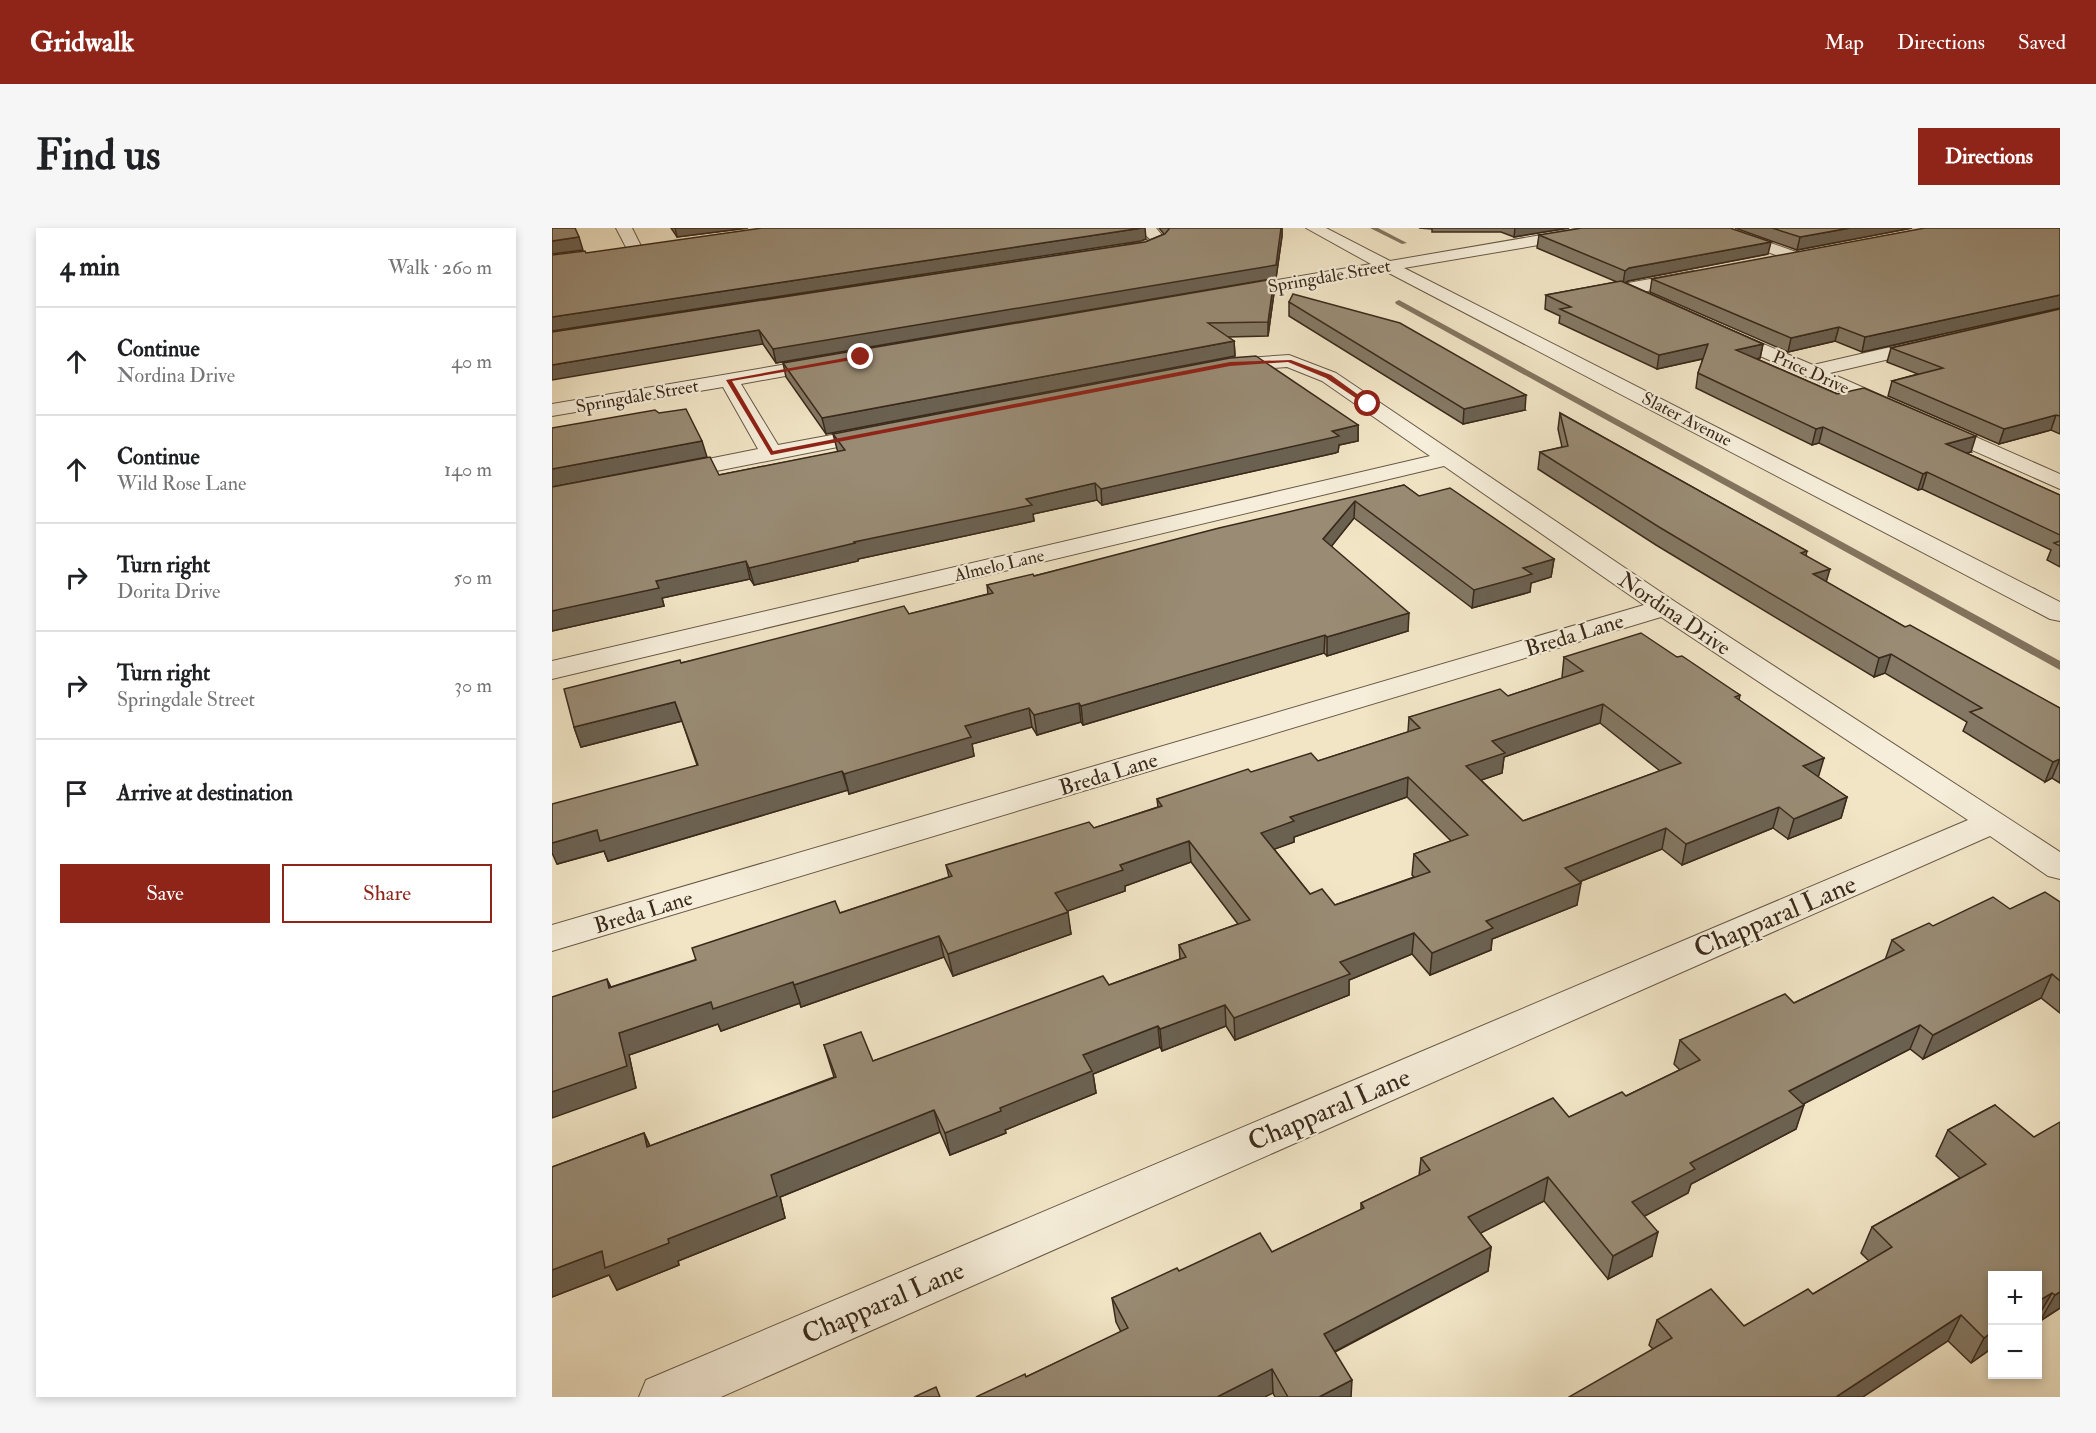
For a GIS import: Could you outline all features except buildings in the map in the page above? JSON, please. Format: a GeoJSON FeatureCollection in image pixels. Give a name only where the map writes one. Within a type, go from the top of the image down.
{"type":"FeatureCollection","features":[{"type":"Feature","properties":{"kind":"street"},"geometry":{"type":"LineString","coordinates":[[624,228],[635,250]]}},
{"type":"Feature","properties":{"kind":"street"},"geometry":{"type":"LineString","coordinates":[[1099,254],[1146,247],[1159,241],[1155,234],[1145,228]]}},
{"type":"Feature","properties":{"kind":"street","name":"Slater Avenue"},"geometry":{"type":"LineString","coordinates":[[1314,228],[2060,613]]}},
{"type":"Feature","properties":{"kind":"street","name":"Springdale Street"},"geometry":{"type":"LineString","coordinates":[[1216,296],[1609,228]]}},
{"type":"Feature","properties":{"kind":"street"},"geometry":{"type":"LineString","coordinates":[[1713,228],[1802,256],[1761,264]]}},
{"type":"Feature","properties":{"kind":"street"},"geometry":{"type":"LineString","coordinates":[[1657,304],[1629,291],[1634,287],[1715,272]]}},
{"type":"Feature","properties":{"kind":"street","name":"Price Drive"},"geometry":{"type":"LineString","coordinates":[[1701,323],[2060,482]]}},
{"type":"Feature","properties":{"kind":"street"},"geometry":{"type":"LineString","coordinates":[[1810,372],[1947,340]]}},
{"type":"Feature","properties":{"kind":"street","name":"Springdale Street"},"geometry":{"type":"LineString","coordinates":[[552,410],[846,360]]}},
{"type":"Feature","properties":{"kind":"street","name":"Nordina Drive"},"geometry":{"type":"LineString","coordinates":[[1196,371],[1230,364],[1289,361],[1329,376],[1446,459],[1665,607],[2060,868]]}},
{"type":"Feature","properties":{"kind":"street"},"geometry":{"type":"LineString","coordinates":[[729,380],[771,453]]}},
{"type":"Feature","properties":{"kind":"street"},"geometry":{"type":"LineString","coordinates":[[656,476],[897,429]]}},
{"type":"Feature","properties":{"kind":"street","name":"Almelo Lane"},"geometry":{"type":"LineString","coordinates":[[552,670],[1446,459]]}},
{"type":"Feature","properties":{"kind":"street","name":"Breda Lane"},"geometry":{"type":"LineString","coordinates":[[552,938],[1665,607]]}},
{"type":"Feature","properties":{"kind":"street","name":"Chapparal Lane"},"geometry":{"type":"LineString","coordinates":[[664,1397],[1993,822]]}},
{"type":"Feature","properties":{"kind":"waterway"},"geometry":{"type":"LineString","coordinates":[[1373,228],[1404,243]]}},
{"type":"Feature","properties":{"kind":"waterway"},"geometry":{"type":"LineString","coordinates":[[1399,302],[2060,666]]}},
{"type":"Feature","properties":{"kind":"route"},"geometry":{"type":"LineString","coordinates":[[861,357],[729,380],[771,453],[1230,364],[1289,361],[1329,376],[1368,404]]}}]}
